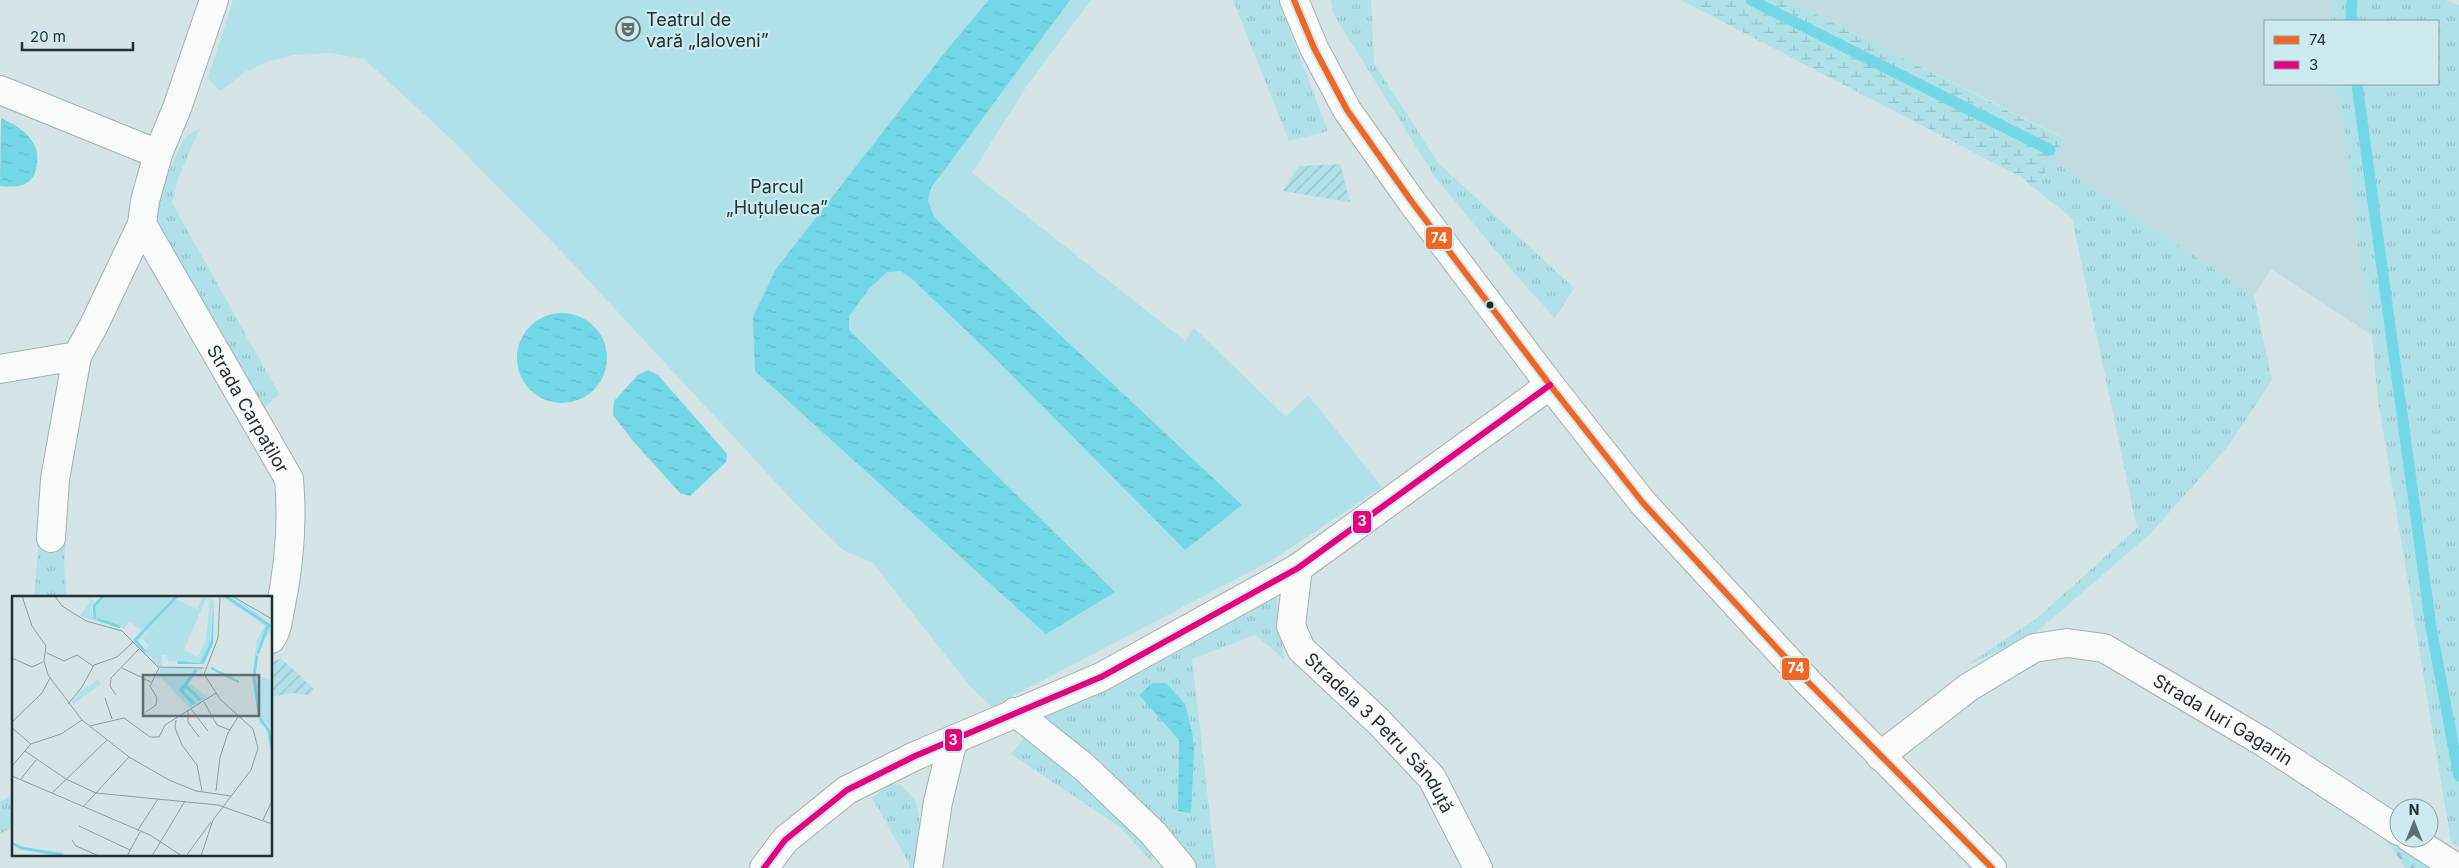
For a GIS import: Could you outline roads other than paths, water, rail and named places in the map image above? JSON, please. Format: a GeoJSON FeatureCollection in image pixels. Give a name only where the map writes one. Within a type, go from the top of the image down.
{"type":"FeatureCollection","features":[{"type":"Feature","properties":{"kind":"street"},"geometry":{"type":"LineString","coordinates":[[50,538],[55,478],[77,356],[94,326],[142,224],[145,201],[158,154],[177,108],[214,0]]}},
{"type":"Feature","properties":{"kind":"street"},"geometry":{"type":"LineString","coordinates":[[1294,0],[1314,48],[1347,110],[1412,202],[1550,385],[1643,503],[1808,682],[1992,868]]}},
{"type":"Feature","properties":{"kind":"street"},"geometry":{"type":"LineString","coordinates":[[0,90],[158,154]]}},
{"type":"Feature","properties":{"kind":"street","name":"Strada Carpaților"},"geometry":{"type":"LineString","coordinates":[[142,224],[289,479],[292,516],[286,584],[272,637]]}},
{"type":"Feature","properties":{"kind":"street"},"geometry":{"type":"LineString","coordinates":[[0,369],[77,356]]}},
{"type":"Feature","properties":{"kind":"street"},"geometry":{"type":"LineString","coordinates":[[764,868],[785,840],[847,790],[1015,712],[1100,677],[1298,568],[1550,385]]}},
{"type":"Feature","properties":{"kind":"street","name":"Stradela 3 Petru Sănduță"},"geometry":{"type":"LineString","coordinates":[[1298,568],[1291,626],[1300,649],[1379,722],[1432,778],[1478,868]]}},
{"type":"Feature","properties":{"kind":"street","name":"Strada Iuri Gagarin"},"geometry":{"type":"LineString","coordinates":[[1880,756],[1969,686],[2034,648],[2067,643],[2104,648],[2263,742],[2389,824]]}},
{"type":"Feature","properties":{"kind":"street"},"geometry":{"type":"LineString","coordinates":[[1015,712],[1084,767],[1153,833],[1182,868]]}},
{"type":"Feature","properties":{"kind":"street"},"geometry":{"type":"LineString","coordinates":[[928,868],[938,802],[954,740]]}},
{"type":"Feature","properties":{"kind":"street"},"geometry":{"type":"LineString","coordinates":[[2426,848],[2458,868]]}},
{"type":"Feature","properties":{"kind":"water"},"geometry":{"type":"Polygon","coordinates":[[[989,0],[1070,0],[931,188],[928,201],[934,217],[1242,505],[1185,550],[994,357],[912,279],[901,271],[887,272],[868,290],[849,316],[849,330],[1115,592],[1046,634],[755,371],[753,317],[776,269],[946,51],[989,0]]]}},
{"type":"Feature","properties":{"kind":"water"},"geometry":{"type":"Polygon","coordinates":[[[1,118],[26,133],[36,149],[36,171],[30,181],[20,186],[0,186],[1,118]]]}},
{"type":"Feature","properties":{"kind":"water"},"geometry":{"type":"Polygon","coordinates":[[[562,313],[579,316],[594,326],[604,341],[607,358],[604,375],[594,390],[579,400],[562,403],[545,400],[530,390],[520,375],[517,358],[520,341],[530,326],[545,316],[562,313]]]}},
{"type":"Feature","properties":{"kind":"water"},"geometry":{"type":"Polygon","coordinates":[[[648,370],[658,375],[727,454],[726,462],[690,496],[680,493],[633,441],[613,415],[614,401],[638,375],[648,370]]]}},
{"type":"Feature","properties":{"kind":"water"},"geometry":{"type":"Polygon","coordinates":[[[1152,683],[1166,683],[1185,704],[1194,749],[1191,813],[1178,811],[1179,740],[1139,695],[1152,683]]]}},
{"type":"Feature","properties":{"kind":"waterway"},"geometry":{"type":"LineString","coordinates":[[1751,0],[2050,150]]}},
{"type":"Feature","properties":{"kind":"waterway"},"geometry":{"type":"LineString","coordinates":[[2351,20],[2352,0]]}},
{"type":"Feature","properties":{"kind":"waterway"},"geometry":{"type":"LineString","coordinates":[[2357,85],[2431,627],[2459,776]]}},
{"type":"Feature","properties":{"kind":"place","name":"Teatrul de vară „Ialoveni”"},"geometry":{"type":"Point","coordinates":[628,29]}},
{"type":"Feature","properties":{"kind":"park label","name":"Parcul „Huțuleuca”"},"geometry":{"type":"Point","coordinates":[777,196]}}]}
